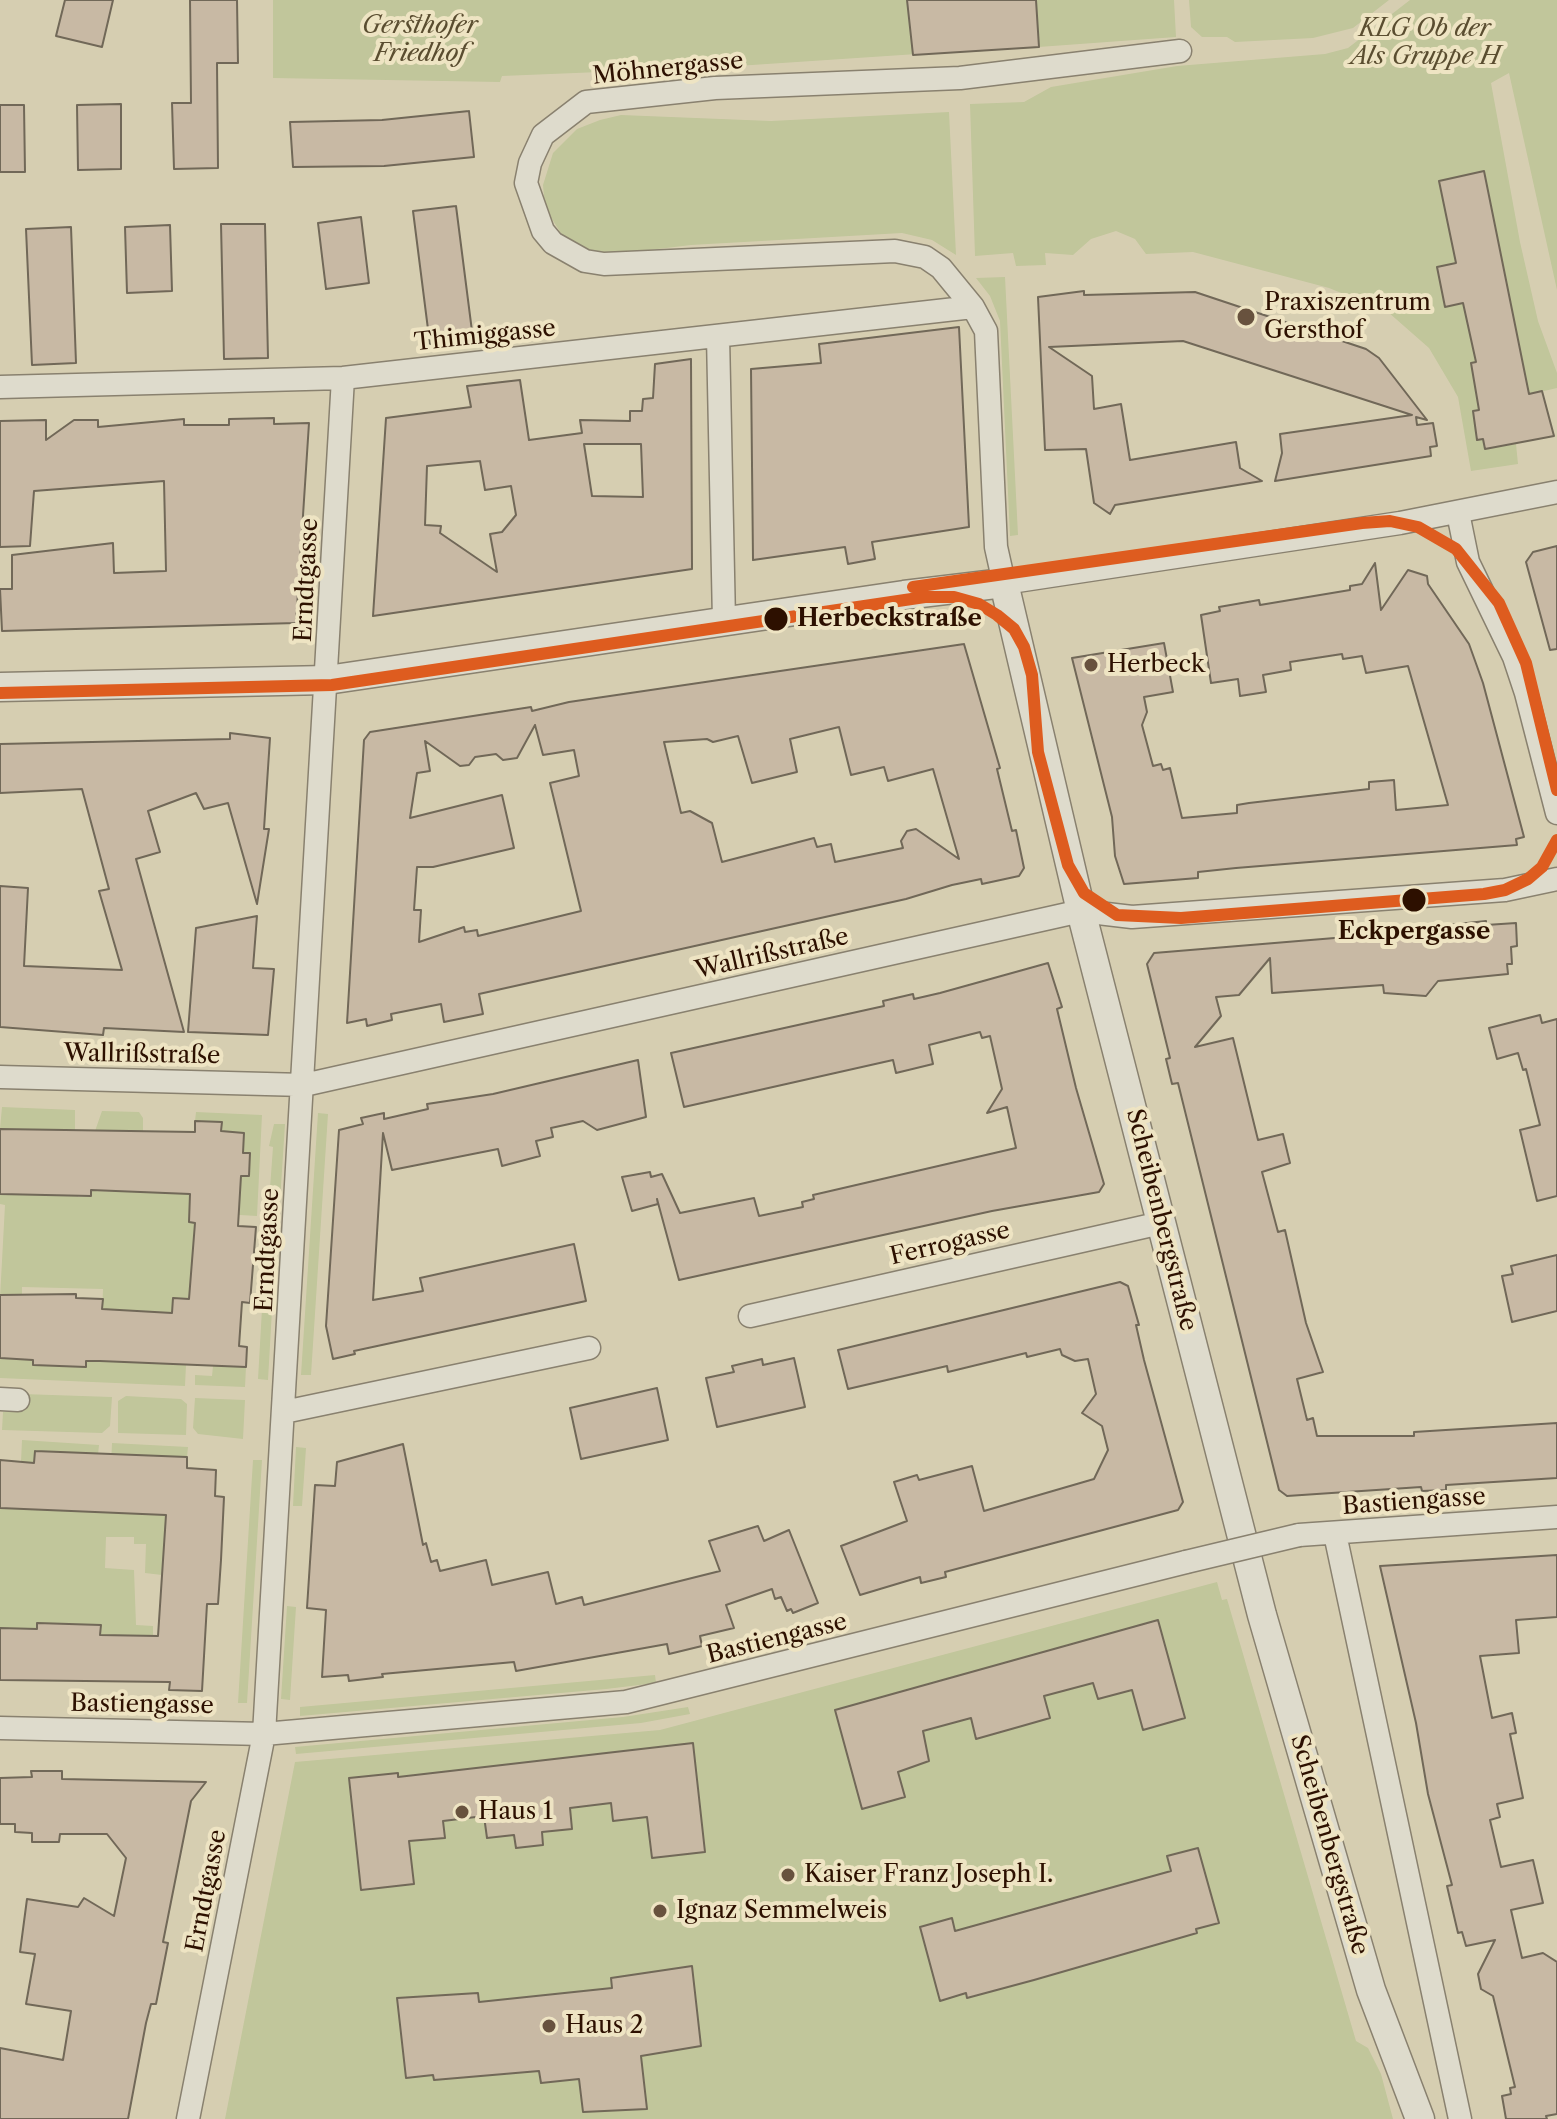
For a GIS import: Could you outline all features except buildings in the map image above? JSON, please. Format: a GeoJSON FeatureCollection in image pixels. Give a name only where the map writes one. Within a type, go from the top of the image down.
{"type":"FeatureCollection","features":[{"type":"Feature","properties":{"kind":"street","name":"Möhnergasse"},"geometry":{"type":"LineString","coordinates":[[973,307],[941,268],[911,252],[604,264],[585,261],[553,243],[543,231],[526,183],[530,163],[543,135],[586,102],[715,88],[960,78],[1180,51]]}},
{"type":"Feature","properties":{"kind":"street","name":"Thimiggasse"},"geometry":{"type":"LineString","coordinates":[[0,387],[343,378],[973,307]]}},
{"type":"Feature","properties":{"kind":"street","name":"Scheibenbergstraße"},"geometry":{"type":"LineString","coordinates":[[973,307],[986,331],[996,547],[1081,911],[1266,1630],[1371,1990],[1420,2119]]}},
{"type":"Feature","properties":{"kind":"street"},"geometry":{"type":"LineString","coordinates":[[718,336],[724,621]]}},
{"type":"Feature","properties":{"kind":"street","name":"Erndtgasse"},"geometry":{"type":"LineString","coordinates":[[188,2119],[264,1734],[343,378]]}},
{"type":"Feature","properties":{"kind":"street"},"geometry":{"type":"LineString","coordinates":[[0,687],[327,680],[1004,583],[1458,513],[1557,492]]}},
{"type":"Feature","properties":{"kind":"street"},"geometry":{"type":"LineString","coordinates":[[1458,513],[1468,562],[1514,657],[1526,693],[1557,813]]}},
{"type":"Feature","properties":{"kind":"street","name":"Wallrißstraße"},"geometry":{"type":"LineString","coordinates":[[0,1077],[304,1085],[1081,911],[1132,917],[1505,890],[1557,879]]}},
{"type":"Feature","properties":{"kind":"street","name":"Ferrogasse"},"geometry":{"type":"LineString","coordinates":[[750,1316],[1161,1223]]}},
{"type":"Feature","properties":{"kind":"street"},"geometry":{"type":"LineString","coordinates":[[284,1412],[589,1348]]}},
{"type":"Feature","properties":{"kind":"street","name":"Bastiengasse"},"geometry":{"type":"LineString","coordinates":[[0,1728],[264,1734],[626,1702],[1299,1535],[1557,1517]]}},
{"type":"Feature","properties":{"kind":"street"},"geometry":{"type":"LineString","coordinates":[[1335,1534],[1460,2119]]}},
{"type":"Feature","properties":{"kind":"green space","name":"Gersthofer Friedhof"},"geometry":{"type":"Polygon","coordinates":[[[273,0],[1174,0],[1176,37],[970,52],[969,46],[947,52],[722,67],[502,76],[500,82],[273,78],[273,0]]]}},
{"type":"Feature","properties":{"kind":"green space"},"geometry":{"type":"Polygon","coordinates":[[[1189,0],[1389,0],[1353,28],[1313,38],[1235,42],[1227,37],[1202,37],[1191,27],[1189,0]]]}},
{"type":"Feature","properties":{"kind":"green space","name":"KLG Ob der Als Gruppe H"},"geometry":{"type":"Polygon","coordinates":[[[1410,0],[1557,0],[1557,290],[1509,73],[1491,83],[1520,242],[1538,321],[1557,373],[1557,388],[1522,396],[1484,171],[1439,181],[1453,249],[1461,261],[1437,267],[1445,306],[1465,303],[1476,362],[1471,363],[1479,410],[1473,412],[1477,440],[1483,439],[1486,449],[1516,444],[1518,464],[1471,471],[1458,397],[1429,348],[1388,312],[1329,288],[1193,252],[1146,254],[1135,239],[1116,231],[1091,239],[1073,255],[1045,253],[1046,265],[1016,266],[1013,253],[975,256],[970,104],[1024,102],[1051,87],[1177,66],[1325,54],[1348,48],[1410,0]]]}},
{"type":"Feature","properties":{"kind":"green space"},"geometry":{"type":"Polygon","coordinates":[[[949,112],[956,255],[932,240],[902,233],[691,245],[608,255],[582,249],[564,238],[545,208],[543,185],[553,153],[577,129],[621,115],[771,121],[949,112]]]}},
{"type":"Feature","properties":{"kind":"green space"},"geometry":{"type":"Polygon","coordinates":[[[1005,277],[1018,535],[1010,536],[1000,321],[990,296],[976,278],[1005,277]]]}},
{"type":"Feature","properties":{"kind":"green space"},"geometry":{"type":"Polygon","coordinates":[[[2,1107],[75,1110],[75,1130],[0,1129],[2,1107]]]}},
{"type":"Feature","properties":{"kind":"green space"},"geometry":{"type":"Polygon","coordinates":[[[102,1111],[139,1112],[143,1118],[143,1131],[95,1131],[102,1111]]]}},
{"type":"Feature","properties":{"kind":"green space"},"geometry":{"type":"Polygon","coordinates":[[[196,1112],[262,1115],[257,1216],[189,1212],[189,1222],[195,1223],[191,1283],[193,1299],[172,1313],[130,1310],[102,1314],[103,1289],[22,1287],[22,1300],[0,1298],[5,1205],[0,1204],[0,1194],[41,1190],[41,1195],[53,1195],[78,1191],[78,1197],[90,1197],[91,1191],[136,1192],[137,1174],[239,1196],[241,1176],[249,1176],[243,1153],[244,1133],[221,1131],[221,1122],[195,1121],[196,1112]]]}},
{"type":"Feature","properties":{"kind":"green space"},"geometry":{"type":"Polygon","coordinates":[[[318,1113],[328,1114],[311,1375],[301,1375],[318,1113]]]}},
{"type":"Feature","properties":{"kind":"green space"},"geometry":{"type":"Polygon","coordinates":[[[274,1124],[285,1124],[279,1217],[268,1216],[273,1147],[269,1146],[274,1124]]]}},
{"type":"Feature","properties":{"kind":"green space"},"geometry":{"type":"Polygon","coordinates":[[[268,1228],[278,1229],[273,1303],[263,1303],[268,1228]]]}},
{"type":"Feature","properties":{"kind":"green space"},"geometry":{"type":"Polygon","coordinates":[[[262,1309],[272,1310],[268,1380],[258,1379],[262,1309]]]}},
{"type":"Feature","properties":{"kind":"green space"},"geometry":{"type":"Polygon","coordinates":[[[0,1358],[33,1360],[34,1365],[85,1367],[86,1361],[186,1365],[185,1386],[0,1378],[0,1358]]]}},
{"type":"Feature","properties":{"kind":"green space"},"geometry":{"type":"Polygon","coordinates":[[[213,1366],[246,1367],[245,1387],[195,1385],[195,1375],[212,1376],[213,1366]]]}},
{"type":"Feature","properties":{"kind":"green space"},"geometry":{"type":"Polygon","coordinates":[[[22,1394],[112,1397],[110,1426],[102,1433],[2,1430],[3,1412],[22,1412],[22,1394]]]}},
{"type":"Feature","properties":{"kind":"green space"},"geometry":{"type":"Polygon","coordinates":[[[126,1396],[181,1399],[187,1404],[186,1435],[118,1433],[118,1401],[126,1396]]]}},
{"type":"Feature","properties":{"kind":"green space"},"geometry":{"type":"Polygon","coordinates":[[[195,1398],[245,1400],[243,1439],[198,1434],[193,1428],[195,1398]]]}},
{"type":"Feature","properties":{"kind":"green space"},"geometry":{"type":"Polygon","coordinates":[[[22,1440],[99,1445],[98,1455],[35,1451],[34,1462],[21,1462],[22,1440]]]}},
{"type":"Feature","properties":{"kind":"green space"},"geometry":{"type":"Polygon","coordinates":[[[112,1443],[188,1447],[187,1457],[167,1456],[111,1466],[112,1443]]]}},
{"type":"Feature","properties":{"kind":"green space"},"geometry":{"type":"Polygon","coordinates":[[[296,1447],[306,1448],[302,1506],[293,1506],[296,1447]]]}},
{"type":"Feature","properties":{"kind":"green space"},"geometry":{"type":"Polygon","coordinates":[[[253,1460],[262,1460],[247,1703],[238,1703],[253,1460]]]}},
{"type":"Feature","properties":{"kind":"green space"},"geometry":{"type":"Polygon","coordinates":[[[0,1508],[166,1515],[162,1575],[145,1573],[146,1544],[134,1544],[134,1537],[106,1537],[105,1568],[134,1570],[136,1625],[153,1626],[153,1635],[100,1635],[101,1626],[56,1623],[37,1623],[37,1633],[0,1628],[0,1508]]]}},
{"type":"Feature","properties":{"kind":"green space"},"geometry":{"type":"Polygon","coordinates":[[[1217,1582],[1222,1600],[1227,1599],[1356,2041],[1368,2048],[1381,2074],[1393,2119],[225,2119],[295,1762],[660,1730],[1217,1582]]]}},
{"type":"Feature","properties":{"kind":"green space"},"geometry":{"type":"Polygon","coordinates":[[[287,1606],[296,1607],[290,1700],[281,1699],[287,1606]]]}},
{"type":"Feature","properties":{"kind":"green space"},"geometry":{"type":"Polygon","coordinates":[[[655,1675],[656,1683],[606,1689],[300,1716],[300,1707],[655,1675]]]}},
{"type":"Feature","properties":{"kind":"green space"},"geometry":{"type":"Polygon","coordinates":[[[688,1707],[690,1714],[641,1723],[296,1754],[295,1747],[623,1717],[688,1707]]]}},
{"type":"Feature","properties":{"kind":"transit line"},"geometry":{"type":"LineString","coordinates":[[913,587],[1362,523],[1390,521],[1418,527],[1456,549],[1499,603],[1526,663],[1557,790]]}},
{"type":"Feature","properties":{"kind":"transit line"},"geometry":{"type":"LineString","coordinates":[[0,693],[332,685],[925,597],[954,597],[979,604],[997,615],[1014,629],[1024,647],[1032,675],[1038,752],[1068,865],[1084,893],[1117,915],[1181,918],[1484,894],[1505,890],[1528,879],[1542,867],[1557,840]]}},
{"type":"Feature","properties":{"kind":"place","name":"Praxiszentrum Gersthof"},"geometry":{"type":"Point","coordinates":[1246,317]}},
{"type":"Feature","properties":{"kind":"place","name":"Herbeckstraße"},"geometry":{"type":"Point","coordinates":[776,619]}},
{"type":"Feature","properties":{"kind":"place","name":"Herbeck"},"geometry":{"type":"Point","coordinates":[1091,665]}},
{"type":"Feature","properties":{"kind":"place","name":"Eckpergasse"},"geometry":{"type":"Point","coordinates":[1414,900]}},
{"type":"Feature","properties":{"kind":"place","name":"Haus 1"},"geometry":{"type":"Point","coordinates":[462,1812]}},
{"type":"Feature","properties":{"kind":"place","name":"Kaiser Franz Joseph I."},"geometry":{"type":"Point","coordinates":[788,1875]}},
{"type":"Feature","properties":{"kind":"place","name":"Ignaz Semmelweis"},"geometry":{"type":"Point","coordinates":[660,1911]}},
{"type":"Feature","properties":{"kind":"place","name":"Haus 2"},"geometry":{"type":"Point","coordinates":[549,2026]}}]}
